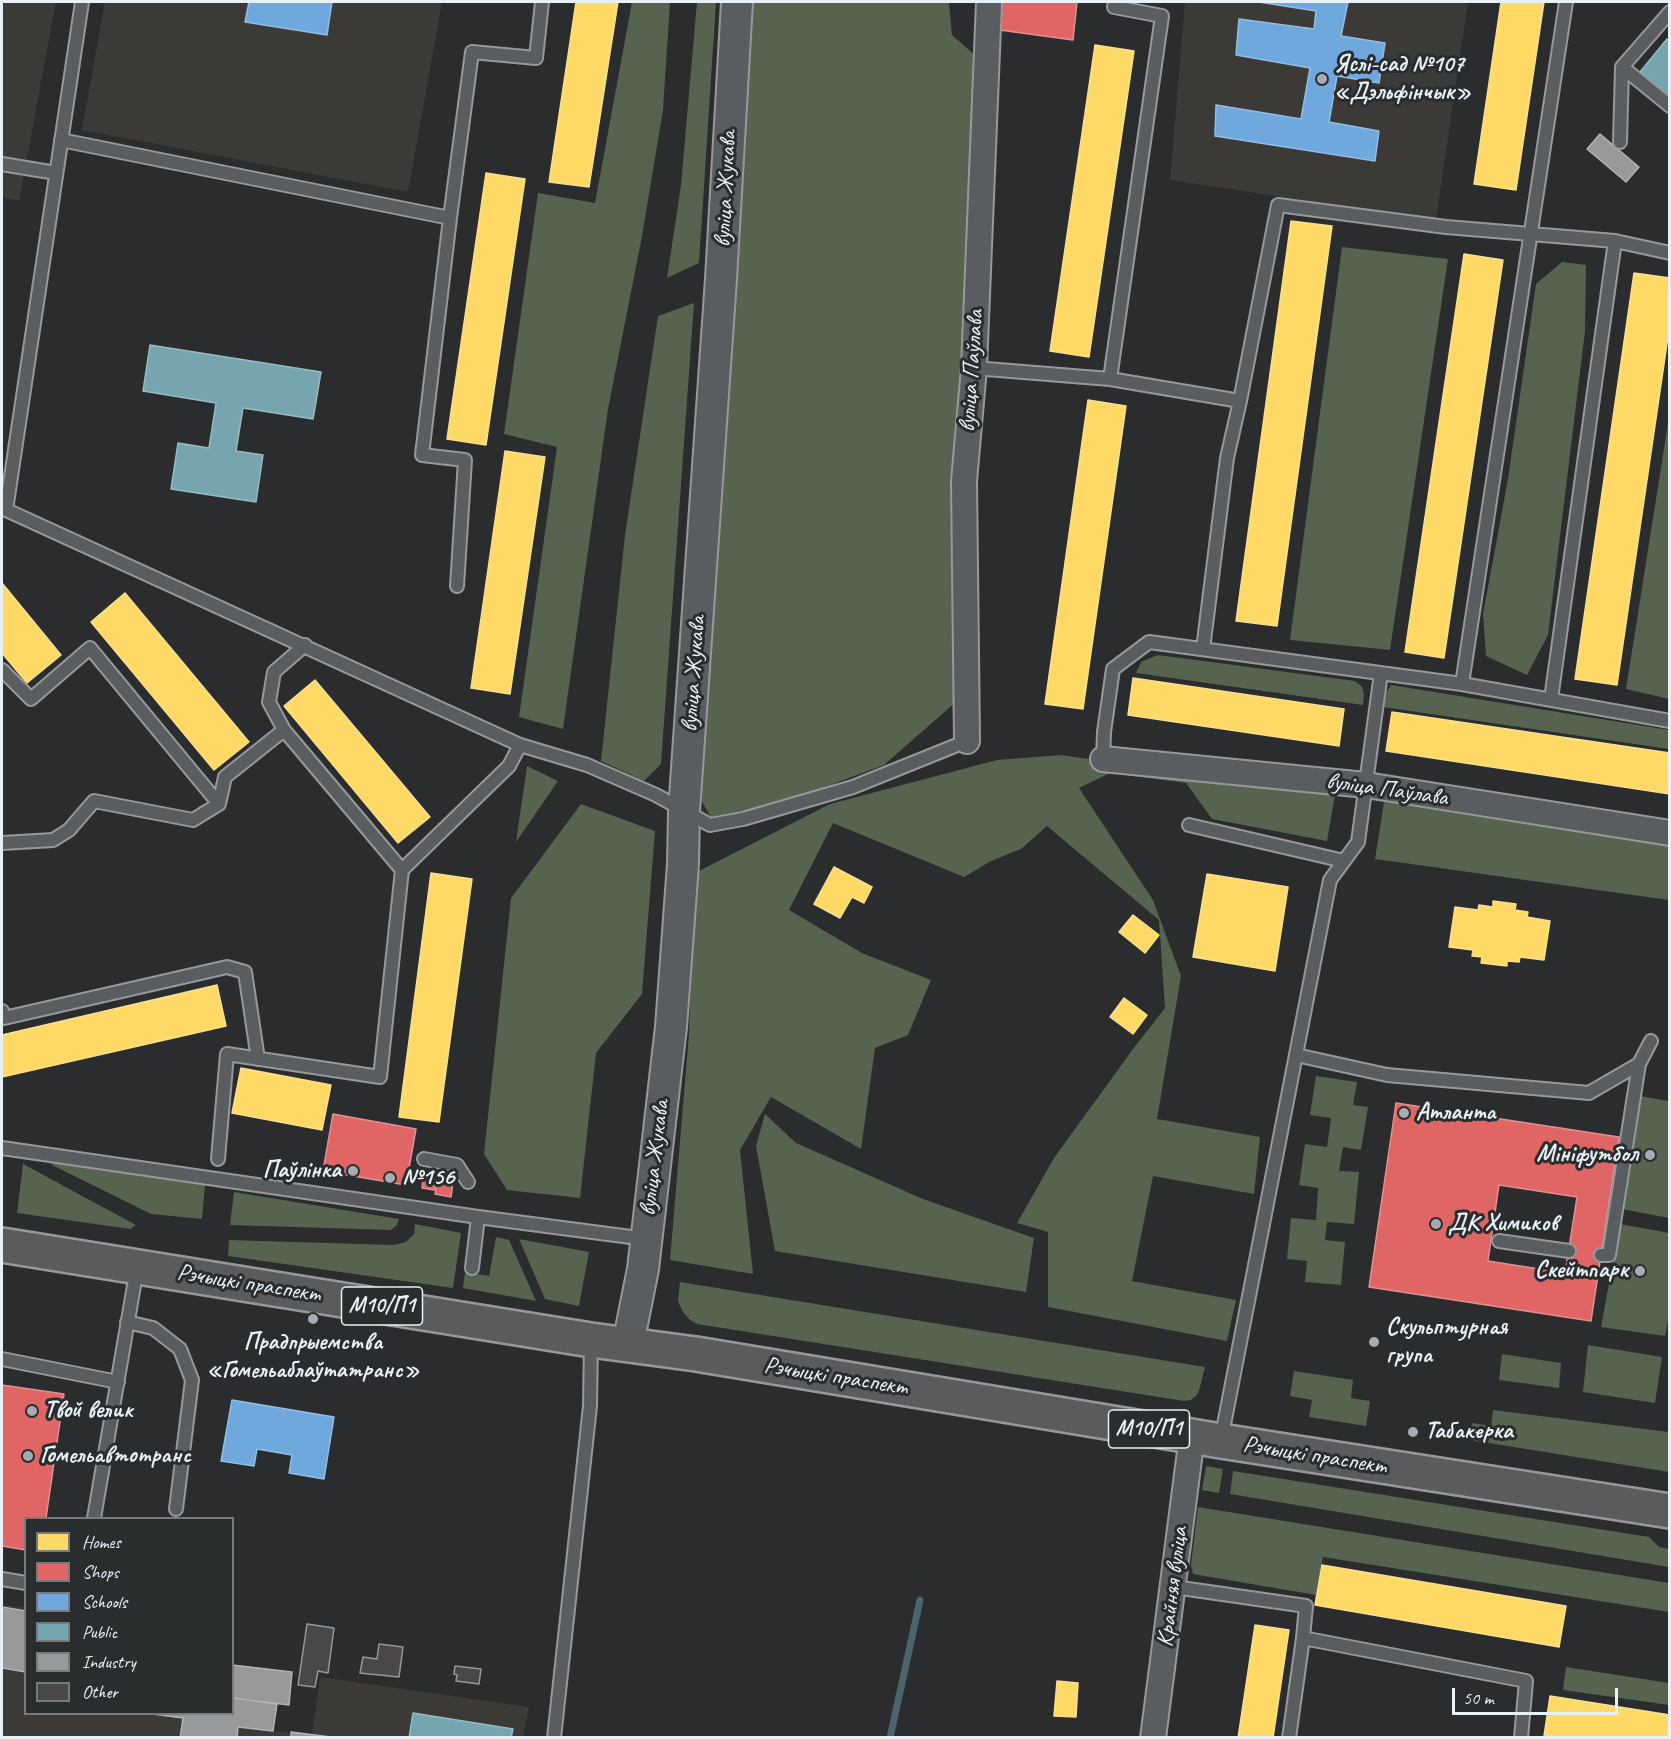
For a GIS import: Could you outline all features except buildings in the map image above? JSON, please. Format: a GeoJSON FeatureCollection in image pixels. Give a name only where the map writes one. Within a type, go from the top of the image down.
{"type":"FeatureCollection","features":[{"type":"Feature","properties":{"kind":"main road","name":"Рэчыцкі праспект"},"geometry":{"type":"LineString","coordinates":[[2,1245],[591,1340],[628,1344],[1206,1439],[1670,1511]]}},
{"type":"Feature","properties":{"kind":"street","name":"вуліца Жукава"},"geometry":{"type":"LineString","coordinates":[[628,1344],[643,1269],[671,1027],[737,2]]}},
{"type":"Feature","properties":{"kind":"street","name":"вуліца Паўлава"},"geometry":{"type":"LineString","coordinates":[[967,741],[964,481],[974,368],[989,2]]}},
{"type":"Feature","properties":{"kind":"street","name":"вуліца Паўлава"},"geometry":{"type":"LineString","coordinates":[[1103,759],[1366,785],[1670,833]]}},
{"type":"Feature","properties":{"kind":"street","name":"Крайняя вуліца"},"geometry":{"type":"LineString","coordinates":[[1153,1737],[1174,1587],[1206,1439]]}},
{"type":"Feature","properties":{"kind":"lane"},"geometry":{"type":"LineString","coordinates":[[82,2],[4,509],[520,745],[588,765],[656,795],[710,825],[743,819],[853,787],[967,741]]}},
{"type":"Feature","properties":{"kind":"lane"},"geometry":{"type":"LineString","coordinates":[[457,586],[465,460],[422,455],[472,52],[536,58],[542,2]]}},
{"type":"Feature","properties":{"kind":"lane"},"geometry":{"type":"LineString","coordinates":[[1110,379],[1162,16],[1114,7],[1115,2]]}},
{"type":"Feature","properties":{"kind":"lane"},"geometry":{"type":"LineString","coordinates":[[1462,684],[1566,2]]}},
{"type":"Feature","properties":{"kind":"lane"},"geometry":{"type":"LineString","coordinates":[[1620,142],[1622,67],[1670,12]]}},
{"type":"Feature","properties":{"kind":"lane"},"geometry":{"type":"LineString","coordinates":[[1622,67],[1670,106]]}},
{"type":"Feature","properties":{"kind":"lane"},"geometry":{"type":"LineString","coordinates":[[61,140],[450,218]]}},
{"type":"Feature","properties":{"kind":"lane"},"geometry":{"type":"LineString","coordinates":[[2,165],[56,173]]}},
{"type":"Feature","properties":{"kind":"lane"},"geometry":{"type":"LineString","coordinates":[[1203,649],[1227,458],[1278,205],[1446,227],[1615,241],[1670,253]]}},
{"type":"Feature","properties":{"kind":"lane"},"geometry":{"type":"LineString","coordinates":[[1551,699],[1615,241]]}},
{"type":"Feature","properties":{"kind":"lane"},"geometry":{"type":"LineString","coordinates":[[974,368],[1110,379],[1240,401]]}},
{"type":"Feature","properties":{"kind":"lane"},"geometry":{"type":"LineString","coordinates":[[1103,759],[1104,732],[1113,669],[1149,642],[1462,684],[1670,721]]}},
{"type":"Feature","properties":{"kind":"lane"},"geometry":{"type":"LineString","coordinates":[[305,645],[274,672],[269,702],[284,730],[402,870]]}},
{"type":"Feature","properties":{"kind":"lane"},"geometry":{"type":"LineString","coordinates":[[2,670],[31,699],[90,648],[219,804]]}},
{"type":"Feature","properties":{"kind":"lane"},"geometry":{"type":"LineString","coordinates":[[1206,1439],[1296,1055],[1330,880],[1358,842],[1381,673]]}},
{"type":"Feature","properties":{"kind":"lane"},"geometry":{"type":"LineString","coordinates":[[2,843],[53,840],[69,830],[94,801],[193,820],[219,804],[225,777],[284,730]]}},
{"type":"Feature","properties":{"kind":"lane"},"geometry":{"type":"LineString","coordinates":[[218,1159],[227,1054],[381,1077],[402,870],[509,766],[520,745]]}},
{"type":"Feature","properties":{"kind":"lane"},"geometry":{"type":"LineString","coordinates":[[1190,825],[1344,861]]}},
{"type":"Feature","properties":{"kind":"lane"},"geometry":{"type":"LineString","coordinates":[[2,1016],[226,967],[245,972],[258,1059]]}},
{"type":"Feature","properties":{"kind":"lane"},"geometry":{"type":"LineString","coordinates":[[1601,1255],[1609,1255],[1639,1064],[1651,1041]]}},
{"type":"Feature","properties":{"kind":"lane"},"geometry":{"type":"LineString","coordinates":[[1296,1055],[1387,1075],[1588,1093],[1639,1064]]}},
{"type":"Feature","properties":{"kind":"lane"},"geometry":{"type":"LineString","coordinates":[[2,1148],[646,1239]]}},
{"type":"Feature","properties":{"kind":"lane"},"geometry":{"type":"LineString","coordinates":[[424,1159],[457,1165],[468,1182]]}},
{"type":"Feature","properties":{"kind":"lane"},"geometry":{"type":"LineString","coordinates":[[472,1268],[478,1217]]}},
{"type":"Feature","properties":{"kind":"lane"},"geometry":{"type":"LineString","coordinates":[[1499,1241],[1569,1251]]}},
{"type":"Feature","properties":{"kind":"lane"},"geometry":{"type":"LineString","coordinates":[[94,1517],[137,1266]]}},
{"type":"Feature","properties":{"kind":"lane"},"geometry":{"type":"LineString","coordinates":[[128,1322],[153,1329],[180,1349],[192,1380],[176,1509]]}},
{"type":"Feature","properties":{"kind":"lane"},"geometry":{"type":"LineString","coordinates":[[554,1737],[590,1407],[591,1340]]}},
{"type":"Feature","properties":{"kind":"lane"},"geometry":{"type":"LineString","coordinates":[[2,1359],[118,1382]]}},
{"type":"Feature","properties":{"kind":"lane"},"geometry":{"type":"LineString","coordinates":[[2,1579],[24,1583]]}},
{"type":"Feature","properties":{"kind":"lane"},"geometry":{"type":"LineString","coordinates":[[1174,1587],[1306,1606],[1289,1737]]}},
{"type":"Feature","properties":{"kind":"lane"},"geometry":{"type":"LineString","coordinates":[[1303,1638],[1526,1681],[1521,1737]]}},
{"type":"Feature","properties":{"kind":"shaded area"},"geometry":{"type":"Polygon","coordinates":[[[2,2],[56,2],[19,201],[2,197],[2,2]]]}},
{"type":"Feature","properties":{"kind":"shaded area"},"geometry":{"type":"Polygon","coordinates":[[[105,2],[442,2],[408,192],[82,130],[105,2]]]}},
{"type":"Feature","properties":{"kind":"shaded area"},"geometry":{"type":"Polygon","coordinates":[[[1185,2],[1468,2],[1436,220],[1170,180],[1185,2]]]}},
{"type":"Feature","properties":{"kind":"shaded area"},"geometry":{"type":"Polygon","coordinates":[[[2,1604],[24,1608],[24,1715],[234,1715],[234,1698],[277,1704],[274,1731],[312,1735],[320,1677],[529,1707],[523,1737],[2,1737],[2,1604]]]}},
{"type":"Feature","properties":{"kind":"green space"},"geometry":{"type":"Polygon","coordinates":[[[632,2],[670,2],[663,110],[642,236],[608,409],[563,729],[519,717],[557,447],[504,434],[538,193],[595,203],[632,2]]]}},
{"type":"Feature","properties":{"kind":"green space"},"geometry":{"type":"Polygon","coordinates":[[[697,2],[716,2],[699,263],[667,278],[681,185],[697,2]]]}},
{"type":"Feature","properties":{"kind":"green space"},"geometry":{"type":"Polygon","coordinates":[[[750,2],[949,3],[952,35],[977,57],[965,694],[884,765],[779,804],[712,819],[701,800],[711,583],[729,399],[750,2]]]}},
{"type":"Feature","properties":{"kind":"green space"},"geometry":{"type":"Polygon","coordinates":[[[1342,247],[1448,259],[1390,650],[1290,640],[1342,247]]]}},
{"type":"Feature","properties":{"kind":"green space"},"geometry":{"type":"Polygon","coordinates":[[[1562,262],[1586,265],[1585,331],[1548,635],[1527,675],[1486,656],[1483,614],[1508,479],[1536,284],[1562,262]]]}},
{"type":"Feature","properties":{"kind":"green space"},"geometry":{"type":"Polygon","coordinates":[[[694,303],[661,764],[644,781],[601,761],[625,535],[658,316],[694,303]]]}},
{"type":"Feature","properties":{"kind":"green space"},"geometry":{"type":"Polygon","coordinates":[[[1669,417],[1669,699],[1626,689],[1669,417]]]}},
{"type":"Feature","properties":{"kind":"green space"},"geometry":{"type":"Polygon","coordinates":[[[1158,655],[1355,681],[1362,687],[1363,705],[1136,673],[1141,662],[1158,655]]]}},
{"type":"Feature","properties":{"kind":"green space"},"geometry":{"type":"Polygon","coordinates":[[[1391,685],[1669,730],[1669,749],[1383,707],[1386,693],[1391,685]]]}},
{"type":"Feature","properties":{"kind":"green space"},"geometry":{"type":"Polygon","coordinates":[[[1061,755],[1335,795],[1327,841],[1212,819],[1186,783],[1110,773],[1079,788],[1153,900],[1181,976],[1157,1119],[1260,1137],[1254,1194],[1153,1176],[1132,1281],[1236,1300],[1227,1341],[1048,1307],[1048,1232],[1017,1223],[1054,1158],[1165,1008],[1159,920],[1047,826],[1021,849],[991,861],[964,877],[833,823],[789,910],[862,953],[931,980],[908,1035],[875,1048],[861,1149],[771,1097],[740,1150],[753,1274],[670,1260],[689,1034],[695,873],[830,804],[997,760],[1061,755]]]}},
{"type":"Feature","properties":{"kind":"green space"},"geometry":{"type":"Polygon","coordinates":[[[527,766],[558,781],[516,842],[527,766]]]}},
{"type":"Feature","properties":{"kind":"green space"},"geometry":{"type":"Polygon","coordinates":[[[1384,802],[1669,846],[1669,900],[1375,859],[1384,802]]]}},
{"type":"Feature","properties":{"kind":"green space"},"geometry":{"type":"Polygon","coordinates":[[[581,804],[655,831],[642,994],[596,1053],[580,1198],[507,1190],[484,1154],[511,898],[581,804]]]}},
{"type":"Feature","properties":{"kind":"green space"},"geometry":{"type":"Polygon","coordinates":[[[1316,1076],[1357,1082],[1353,1105],[1368,1107],[1361,1150],[1343,1147],[1339,1171],[1359,1172],[1354,1224],[1327,1222],[1325,1240],[1345,1242],[1341,1285],[1305,1282],[1307,1261],[1287,1259],[1291,1218],[1316,1220],[1318,1188],[1299,1185],[1305,1144],[1327,1147],[1331,1118],[1310,1115],[1316,1076]]]}},
{"type":"Feature","properties":{"kind":"green space","name":"Мініфутбол"},"geometry":{"type":"Polygon","coordinates":[[[1639,1096],[1669,1101],[1669,1218],[1622,1209],[1639,1096]]]}},
{"type":"Feature","properties":{"kind":"green space"},"geometry":{"type":"Polygon","coordinates":[[[765,1114],[796,1143],[923,1199],[1034,1238],[1026,1292],[775,1251],[756,1146],[765,1114]]]}},
{"type":"Feature","properties":{"kind":"green space"},"geometry":{"type":"Polygon","coordinates":[[[52,1161],[205,1185],[202,1219],[151,1214],[52,1165],[52,1161]]]}},
{"type":"Feature","properties":{"kind":"green space"},"geometry":{"type":"Polygon","coordinates":[[[23,1164],[136,1225],[130,1229],[17,1213],[23,1164]]]}},
{"type":"Feature","properties":{"kind":"green space"},"geometry":{"type":"Polygon","coordinates":[[[234,1192],[399,1219],[397,1225],[391,1230],[230,1225],[234,1192]]]}},
{"type":"Feature","properties":{"kind":"green space"},"geometry":{"type":"Polygon","coordinates":[[[415,1224],[461,1233],[453,1288],[228,1256],[229,1240],[394,1245],[406,1242],[414,1234],[415,1224]]]}},
{"type":"Feature","properties":{"kind":"green space","name":"Скейтпарк"},"geometry":{"type":"Polygon","coordinates":[[[1620,1224],[1669,1233],[1670,1310],[1665,1336],[1601,1327],[1620,1224]]]}},
{"type":"Feature","properties":{"kind":"green space"},"geometry":{"type":"Polygon","coordinates":[[[496,1237],[509,1240],[536,1301],[463,1288],[465,1272],[489,1276],[496,1237]]]}},
{"type":"Feature","properties":{"kind":"green space"},"geometry":{"type":"Polygon","coordinates":[[[519,1239],[589,1252],[579,1306],[545,1299],[519,1239]]]}},
{"type":"Feature","properties":{"kind":"green space"},"geometry":{"type":"Polygon","coordinates":[[[680,1282],[1205,1367],[1196,1396],[1184,1401],[697,1324],[683,1312],[678,1301],[680,1282]]]}},
{"type":"Feature","properties":{"kind":"green space"},"geometry":{"type":"Polygon","coordinates":[[[1588,1345],[1662,1357],[1655,1403],[1583,1392],[1588,1345]]]}},
{"type":"Feature","properties":{"kind":"green space"},"geometry":{"type":"Polygon","coordinates":[[[1502,1354],[1561,1363],[1559,1388],[1499,1380],[1502,1354]]]}},
{"type":"Feature","properties":{"kind":"green space"},"geometry":{"type":"Polygon","coordinates":[[[1294,1371],[1353,1380],[1351,1398],[1370,1401],[1366,1426],[1309,1417],[1312,1400],[1290,1396],[1294,1371]]]}},
{"type":"Feature","properties":{"kind":"green space"},"geometry":{"type":"Polygon","coordinates":[[[1493,1410],[1669,1432],[1669,1472],[1470,1440],[1472,1423],[1491,1426],[1493,1410]]]}},
{"type":"Feature","properties":{"kind":"green space"},"geometry":{"type":"Polygon","coordinates":[[[1206,1466],[1223,1469],[1219,1493],[1202,1490],[1206,1466]]]}},
{"type":"Feature","properties":{"kind":"green space"},"geometry":{"type":"Polygon","coordinates":[[[1233,1471],[1649,1537],[1659,1547],[1669,1549],[1669,1567],[1230,1494],[1233,1471]]]}},
{"type":"Feature","properties":{"kind":"green space"},"geometry":{"type":"Polygon","coordinates":[[[1198,1507],[1669,1583],[1669,1612],[1323,1557],[1316,1595],[1193,1574],[1191,1565],[1198,1507]]]}},
{"type":"Feature","properties":{"kind":"green space"},"geometry":{"type":"Polygon","coordinates":[[[1566,1667],[1669,1683],[1669,1705],[1563,1690],[1566,1667]]]}},
{"type":"Feature","properties":{"kind":"waterway"},"geometry":{"type":"LineString","coordinates":[[890,1738],[920,1600]]}},
{"type":"Feature","properties":{"kind":"place","name":"Яслі-сад №107 «Дэльфінчык»"},"geometry":{"type":"Point","coordinates":[1322,79]}},
{"type":"Feature","properties":{"kind":"place","name":"Атланта"},"geometry":{"type":"Point","coordinates":[1404,1113]}},
{"type":"Feature","properties":{"kind":"place","name":"Мініфутбол"},"geometry":{"type":"Point","coordinates":[1650,1155]}},
{"type":"Feature","properties":{"kind":"place","name":"Паўлінка"},"geometry":{"type":"Point","coordinates":[353,1171]}},
{"type":"Feature","properties":{"kind":"place","name":"№156"},"geometry":{"type":"Point","coordinates":[390,1178]}},
{"type":"Feature","properties":{"kind":"place","name":"ДК Химиков"},"geometry":{"type":"Point","coordinates":[1436,1224]}},
{"type":"Feature","properties":{"kind":"place","name":"Скейтпарк"},"geometry":{"type":"Point","coordinates":[1640,1271]}},
{"type":"Feature","properties":{"kind":"place","name":"Прадпрыемства «Гомельаблаўтатранс»"},"geometry":{"type":"Point","coordinates":[313,1319]}},
{"type":"Feature","properties":{"kind":"place","name":"Скульптурная група"},"geometry":{"type":"Point","coordinates":[1374,1342]}},
{"type":"Feature","properties":{"kind":"place","name":"Твой велик"},"geometry":{"type":"Point","coordinates":[32,1411]}},
{"type":"Feature","properties":{"kind":"place","name":"Табакерка"},"geometry":{"type":"Point","coordinates":[1413,1432]}},
{"type":"Feature","properties":{"kind":"place","name":"Гомельавтотранс"},"geometry":{"type":"Point","coordinates":[28,1456]}}]}
